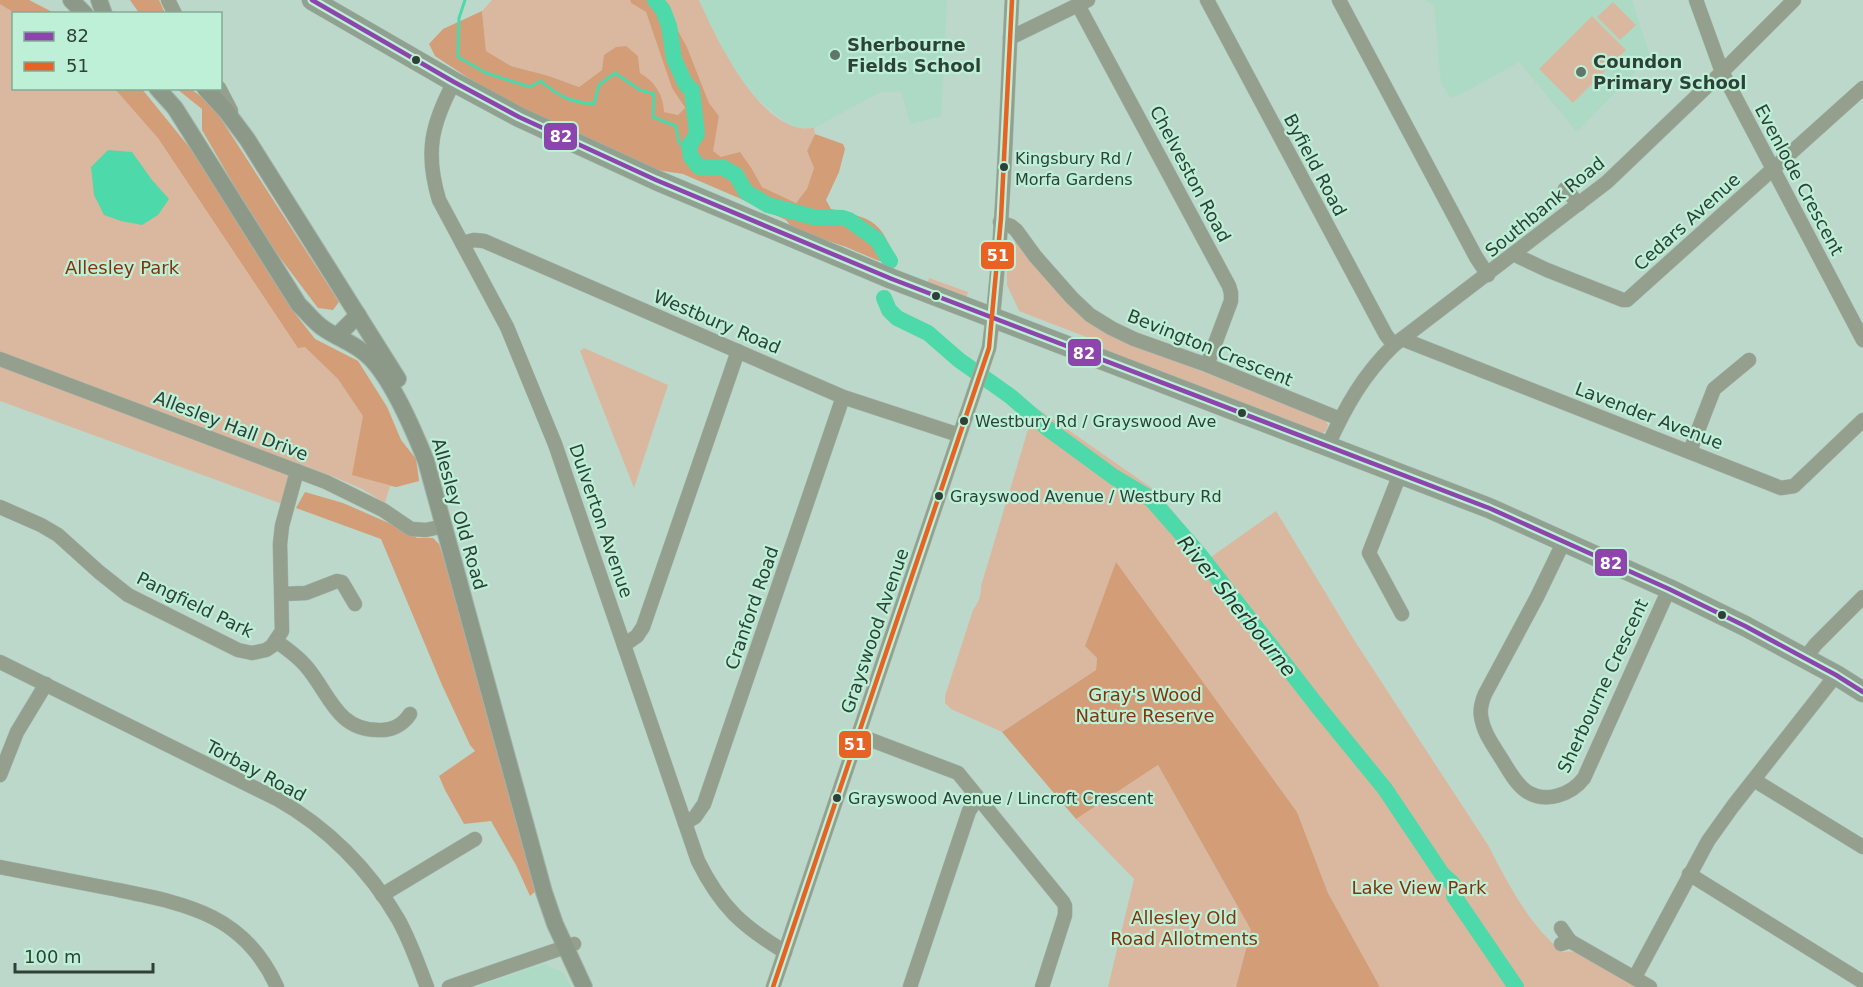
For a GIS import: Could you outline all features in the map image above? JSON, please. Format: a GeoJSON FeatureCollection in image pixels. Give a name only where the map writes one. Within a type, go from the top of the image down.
{"type":"FeatureCollection","features":[{"type":"Feature","properties":{"kind":"highway"},"geometry":{"type":"LineString","coordinates":[[312,0],[454,82],[519,117],[573,142],[883,276],[1489,508],[1669,589],[1769,638],[1863,692]]}},
{"type":"Feature","properties":{"kind":"main road"},"geometry":{"type":"LineString","coordinates":[[71,0],[83,12]]}},
{"type":"Feature","properties":{"kind":"main road","name":"Allesley Old Road"},"geometry":{"type":"LineString","coordinates":[[159,90],[175,108],[299,305],[321,327],[357,347],[373,362],[385,377],[403,410],[426,461],[504,723]]}},
{"type":"Feature","properties":{"kind":"main road","name":"Allesley Old Road"},"geometry":{"type":"LineString","coordinates":[[207,90],[243,134],[358,315],[421,420],[438,459],[544,892],[555,924],[594,987]]}},
{"type":"Feature","properties":{"kind":"main road"},"geometry":{"type":"LineString","coordinates":[[337,336],[358,315]]}},
{"type":"Feature","properties":{"kind":"main road","name":"Allesley Old Road"},"geometry":{"type":"LineString","coordinates":[[569,946],[584,987]]}},
{"type":"Feature","properties":{"kind":"street","name":"Grayswood Avenue"},"geometry":{"type":"LineString","coordinates":[[773,987],[989,348],[1000,222],[1012,0]]}},
{"type":"Feature","properties":{"kind":"street","name":"Byfield Road"},"geometry":{"type":"LineString","coordinates":[[1207,0],[1386,335],[1398,342]]}},
{"type":"Feature","properties":{"kind":"street"},"geometry":{"type":"LineString","coordinates":[[1340,0],[1476,257],[1488,275]]}},
{"type":"Feature","properties":{"kind":"street","name":"Evenlode Crescent"},"geometry":{"type":"LineString","coordinates":[[1696,0],[1722,72],[1863,340]]}},
{"type":"Feature","properties":{"kind":"street","name":"Southbank Road"},"geometry":{"type":"LineString","coordinates":[[1328,445],[1353,394],[1366,376],[1398,342],[1607,182],[1794,0]]}},
{"type":"Feature","properties":{"kind":"street"},"geometry":{"type":"LineString","coordinates":[[1010,38],[1083,2]]}},
{"type":"Feature","properties":{"kind":"street","name":"Chelveston Road"},"geometry":{"type":"LineString","coordinates":[[1083,2],[1229,286],[1231,301],[1207,365]]}},
{"type":"Feature","properties":{"kind":"street","name":"Dulverton Avenue"},"geometry":{"type":"LineString","coordinates":[[454,82],[436,120],[431,156],[439,200],[507,327],[536,394],[571,487],[698,861],[719,898],[731,913],[758,936],[785,952]]}},
{"type":"Feature","properties":{"kind":"street","name":"Cedars Avenue"},"geometry":{"type":"LineString","coordinates":[[1513,254],[1627,300],[1863,88]]}},
{"type":"Feature","properties":{"kind":"street","name":"Allesley Old Road"},"geometry":{"type":"LineString","coordinates":[[220,90],[243,134]]}},
{"type":"Feature","properties":{"kind":"street"},"geometry":{"type":"LineString","coordinates":[[1565,189],[1579,204]]}},
{"type":"Feature","properties":{"kind":"street","name":"Bevington Crescent"},"geometry":{"type":"LineString","coordinates":[[1000,222],[1016,230],[1058,283],[1090,315],[1111,328],[1340,419]]}},
{"type":"Feature","properties":{"kind":"street","name":"Westbury Road"},"geometry":{"type":"LineString","coordinates":[[463,243],[474,240],[484,241],[843,397],[959,435]]}},
{"type":"Feature","properties":{"kind":"street","name":"Lavender Avenue"},"geometry":{"type":"LineString","coordinates":[[1398,342],[1690,451],[1779,487],[1794,486],[1863,420]]}},
{"type":"Feature","properties":{"kind":"street"},"geometry":{"type":"LineString","coordinates":[[624,645],[637,636],[643,627],[738,351]]}},
{"type":"Feature","properties":{"kind":"street","name":"Allesley Hall Drive"},"geometry":{"type":"LineString","coordinates":[[0,359],[297,471],[360,498],[411,529],[426,530],[444,526]]}},
{"type":"Feature","properties":{"kind":"street"},"geometry":{"type":"LineString","coordinates":[[1690,451],[1714,389],[1749,360]]}},
{"type":"Feature","properties":{"kind":"street","name":"Cranford Road"},"geometry":{"type":"LineString","coordinates":[[685,823],[695,817],[704,804],[843,397]]}},
{"type":"Feature","properties":{"kind":"street","name":"Pangfield Park"},"geometry":{"type":"LineString","coordinates":[[0,507],[58,535],[129,595],[238,650],[252,653],[272,646],[283,625],[280,544],[282,526],[297,471]]}},
{"type":"Feature","properties":{"kind":"street"},"geometry":{"type":"LineString","coordinates":[[1400,474],[1369,553],[1402,614]]}},
{"type":"Feature","properties":{"kind":"street","name":"Sherbourne Crescent"},"geometry":{"type":"LineString","coordinates":[[1564,541],[1485,694],[1481,709],[1483,725],[1490,741],[1517,781],[1528,792],[1542,796],[1563,795],[1584,778],[1669,589]]}},
{"type":"Feature","properties":{"kind":"street"},"geometry":{"type":"LineString","coordinates":[[282,594],[306,593],[337,580],[342,582],[355,604]]}},
{"type":"Feature","properties":{"kind":"street"},"geometry":{"type":"LineString","coordinates":[[1805,658],[1863,597]]}},
{"type":"Feature","properties":{"kind":"street"},"geometry":{"type":"LineString","coordinates":[[276,641],[306,666],[338,712],[354,725],[371,730],[387,731],[405,721],[410,714]]}},
{"type":"Feature","properties":{"kind":"street","name":"Torbay Road"},"geometry":{"type":"LineString","coordinates":[[0,662],[292,807],[338,844],[363,870],[382,895],[405,933],[427,987]]}},
{"type":"Feature","properties":{"kind":"street"},"geometry":{"type":"LineString","coordinates":[[1635,977],[1708,841],[1836,675]]}},
{"type":"Feature","properties":{"kind":"street"},"geometry":{"type":"LineString","coordinates":[[0,775],[17,732],[46,684]]}},
{"type":"Feature","properties":{"kind":"street"},"geometry":{"type":"LineString","coordinates":[[858,735],[958,773],[1065,906],[1065,915],[1042,987]]}},
{"type":"Feature","properties":{"kind":"street"},"geometry":{"type":"LineString","coordinates":[[1754,780],[1863,847]]}},
{"type":"Feature","properties":{"kind":"street"},"geometry":{"type":"LineString","coordinates":[[910,987],[969,811],[979,800]]}},
{"type":"Feature","properties":{"kind":"street"},"geometry":{"type":"LineString","coordinates":[[382,895],[475,839]]}},
{"type":"Feature","properties":{"kind":"street"},"geometry":{"type":"LineString","coordinates":[[0,867],[160,898],[194,908],[221,921],[243,938],[260,957],[277,987]]}},
{"type":"Feature","properties":{"kind":"street"},"geometry":{"type":"LineString","coordinates":[[1689,874],[1863,982]]}},
{"type":"Feature","properties":{"kind":"street"},"geometry":{"type":"LineString","coordinates":[[1562,928],[1566,943],[1635,977],[1650,987]]}},
{"type":"Feature","properties":{"kind":"street"},"geometry":{"type":"LineString","coordinates":[[449,987],[569,946]]}},
{"type":"Feature","properties":{"kind":"shaded area","name":"Sherbourne Fields School"},"geometry":{"type":"Polygon","coordinates":[[[699,0],[947,0],[941,116],[910,124],[901,91],[882,92],[814,128],[800,128],[787,123],[750,92],[719,45],[699,0]]]}},
{"type":"Feature","properties":{"kind":"shaded area","name":"Coundon Primary School"},"geometry":{"type":"Polygon","coordinates":[[[1426,0],[1632,0],[1650,56],[1577,132],[1519,62],[1451,98],[1441,83],[1434,6],[1426,0]]]}},
{"type":"Feature","properties":{"kind":"shaded area"},"geometry":{"type":"Polygon","coordinates":[[[108,150],[132,152],[169,199],[158,215],[142,225],[104,215],[94,195],[91,167],[108,150]]]}},
{"type":"Feature","properties":{"kind":"shaded area"},"geometry":{"type":"Polygon","coordinates":[[[544,964],[564,973],[571,987],[475,987],[544,964]]]}},
{"type":"Feature","properties":{"kind":"green space","name":"Allesley Park"},"geometry":{"type":"Polygon","coordinates":[[[0,0],[29,0],[52,12],[12,12],[12,90],[143,90],[293,311],[315,339],[358,361],[387,407],[401,440],[416,459],[419,481],[396,487],[390,486],[385,503],[362,489],[332,476],[0,354],[0,0]]]}},
{"type":"Feature","properties":{"kind":"green space"},"geometry":{"type":"Polygon","coordinates":[[[0,0],[29,0],[52,12],[13,12],[0,4],[0,0]]]}},
{"type":"Feature","properties":{"kind":"green space"},"geometry":{"type":"Polygon","coordinates":[[[130,0],[159,0],[165,12],[138,12],[130,0]]]}},
{"type":"Feature","properties":{"kind":"green space"},"geometry":{"type":"Polygon","coordinates":[[[492,0],[630,0],[646,12],[672,87],[685,109],[678,115],[663,112],[640,73],[638,56],[602,70],[579,87],[511,66],[486,51],[482,11],[492,0]]]}},
{"type":"Feature","properties":{"kind":"green space"},"geometry":{"type":"Polygon","coordinates":[[[630,0],[661,0],[687,47],[709,103],[719,116],[713,151],[721,157],[740,152],[762,187],[796,203],[807,189],[814,168],[807,151],[815,134],[843,144],[845,149],[839,172],[826,200],[831,209],[864,218],[878,227],[894,258],[879,261],[793,229],[786,220],[683,174],[650,169],[560,129],[479,85],[435,56],[429,44],[443,29],[482,11],[486,51],[511,66],[579,87],[602,70],[604,55],[616,47],[626,46],[638,56],[640,73],[657,89],[664,112],[678,115],[685,108],[672,88],[646,12],[630,0]]]}},
{"type":"Feature","properties":{"kind":"green space"},"geometry":{"type":"Polygon","coordinates":[[[661,0],[699,0],[726,55],[752,94],[767,110],[783,121],[800,128],[814,128],[815,134],[807,151],[814,168],[808,189],[796,203],[762,187],[752,169],[712,151],[719,116],[709,103],[687,47],[661,0]]]}},
{"type":"Feature","properties":{"kind":"green space"},"geometry":{"type":"Polygon","coordinates":[[[1613,2],[1636,25],[1620,40],[1597,17],[1613,2]]]}},
{"type":"Feature","properties":{"kind":"green space"},"geometry":{"type":"Polygon","coordinates":[[[1592,16],[1626,50],[1573,103],[1539,69],[1592,16]]]}},
{"type":"Feature","properties":{"kind":"green space"},"geometry":{"type":"Polygon","coordinates":[[[116,90],[143,90],[194,153],[293,311],[315,339],[358,361],[387,407],[401,440],[416,459],[419,481],[396,487],[352,475],[363,416],[338,379],[305,347],[298,348],[158,138],[116,90]]]}},
{"type":"Feature","properties":{"kind":"green space"},"geometry":{"type":"Polygon","coordinates":[[[178,90],[192,90],[212,105],[339,302],[333,310],[318,308],[262,234],[202,130],[202,109],[178,90]]]}},
{"type":"Feature","properties":{"kind":"green space"},"geometry":{"type":"Polygon","coordinates":[[[1017,240],[1123,340],[1325,420],[1328,425],[1326,431],[1321,434],[1099,350],[1094,340],[1019,311],[1007,285],[1007,250],[1017,240]]]}},
{"type":"Feature","properties":{"kind":"green space"},"geometry":{"type":"Polygon","coordinates":[[[929,278],[968,292],[966,299],[927,284],[929,278]]]}},
{"type":"Feature","properties":{"kind":"green space"},"geometry":{"type":"Polygon","coordinates":[[[584,348],[668,385],[634,488],[580,351],[584,348]]]}},
{"type":"Feature","properties":{"kind":"green space"},"geometry":{"type":"Polygon","coordinates":[[[0,365],[291,475],[282,504],[0,401],[0,365]]]}},
{"type":"Feature","properties":{"kind":"green space","name":"Lake View Park"},"geometry":{"type":"Polygon","coordinates":[[[1038,409],[1156,491],[1211,557],[1276,511],[1356,643],[1488,845],[1511,889],[1530,917],[1551,942],[1563,952],[1581,954],[1591,958],[1636,987],[1380,987],[1328,893],[1297,812],[1116,563],[1085,646],[1097,658],[1096,670],[1002,732],[951,709],[945,703],[945,696],[973,610],[981,593],[981,586],[1030,423],[1038,409]]]}},
{"type":"Feature","properties":{"kind":"green space"},"geometry":{"type":"Polygon","coordinates":[[[305,492],[343,503],[417,538],[433,538],[439,544],[477,661],[537,890],[530,896],[516,865],[491,821],[464,824],[439,776],[475,751],[442,685],[381,539],[296,508],[305,492]]]}},
{"type":"Feature","properties":{"kind":"green space","name":"Gray's Wood Nature Reserve"},"geometry":{"type":"Polygon","coordinates":[[[1116,562],[1297,812],[1328,893],[1380,987],[1236,987],[1251,930],[1158,765],[1076,819],[1002,732],[1096,670],[1097,658],[1085,646],[1116,562]]]}},
{"type":"Feature","properties":{"kind":"green space","name":"Allesley Old Road Allotments"},"geometry":{"type":"Polygon","coordinates":[[[1158,765],[1251,930],[1236,987],[1108,987],[1134,879],[1076,819],[1158,765]]]}},
{"type":"Feature","properties":{"kind":"waterway"},"geometry":{"type":"LineString","coordinates":[[465,0],[459,18],[458,57],[486,73],[530,87],[541,81],[566,98],[594,104],[599,85],[615,73],[640,90],[654,94],[653,117],[676,126],[679,143],[689,146]]}},
{"type":"Feature","properties":{"kind":"waterway","name":"River Sherbourne"},"geometry":{"type":"LineString","coordinates":[[655,0],[663,10],[669,26],[674,59],[686,85],[692,90],[697,134],[689,146],[691,157],[699,167],[724,168],[736,175],[746,192],[768,205],[813,217],[849,220],[877,240],[890,261]]}},
{"type":"Feature","properties":{"kind":"waterway","name":"River Sherbourne"},"geometry":{"type":"LineString","coordinates":[[884,298],[889,310],[897,318],[928,333],[959,360],[1010,396],[1047,428],[1114,477],[1151,499],[1199,554],[1385,789],[1442,874],[1452,883],[1456,890],[1454,896],[1516,987]]}},
{"type":"Feature","properties":{"kind":"transit line","name":"82"},"geometry":{"type":"LineString","coordinates":[[312,0],[519,117],[656,180],[892,279],[1489,508],[1745,626],[1863,692]]}},
{"type":"Feature","properties":{"kind":"transit line","name":"51"},"geometry":{"type":"LineString","coordinates":[[773,987],[989,348],[1001,218],[1012,0]]}},
{"type":"Feature","properties":{"kind":"place","name":"Sherbourne Fields School"},"geometry":{"type":"Point","coordinates":[835,55]}},
{"type":"Feature","properties":{"kind":"place","name":"Coundon Primary School"},"geometry":{"type":"Point","coordinates":[1581,72]}},
{"type":"Feature","properties":{"kind":"place","name":"Kingsbury Rd / Morfa Gardens"},"geometry":{"type":"Point","coordinates":[1004,167]}},
{"type":"Feature","properties":{"kind":"place","name":"Westbury Rd / Grayswood Ave"},"geometry":{"type":"Point","coordinates":[964,421]}},
{"type":"Feature","properties":{"kind":"place","name":"Grayswood Avenue / Westbury Rd"},"geometry":{"type":"Point","coordinates":[939,496]}},
{"type":"Feature","properties":{"kind":"place","name":"Grayswood Avenue / Lincroft Crescent"},"geometry":{"type":"Point","coordinates":[837,798]}}]}
